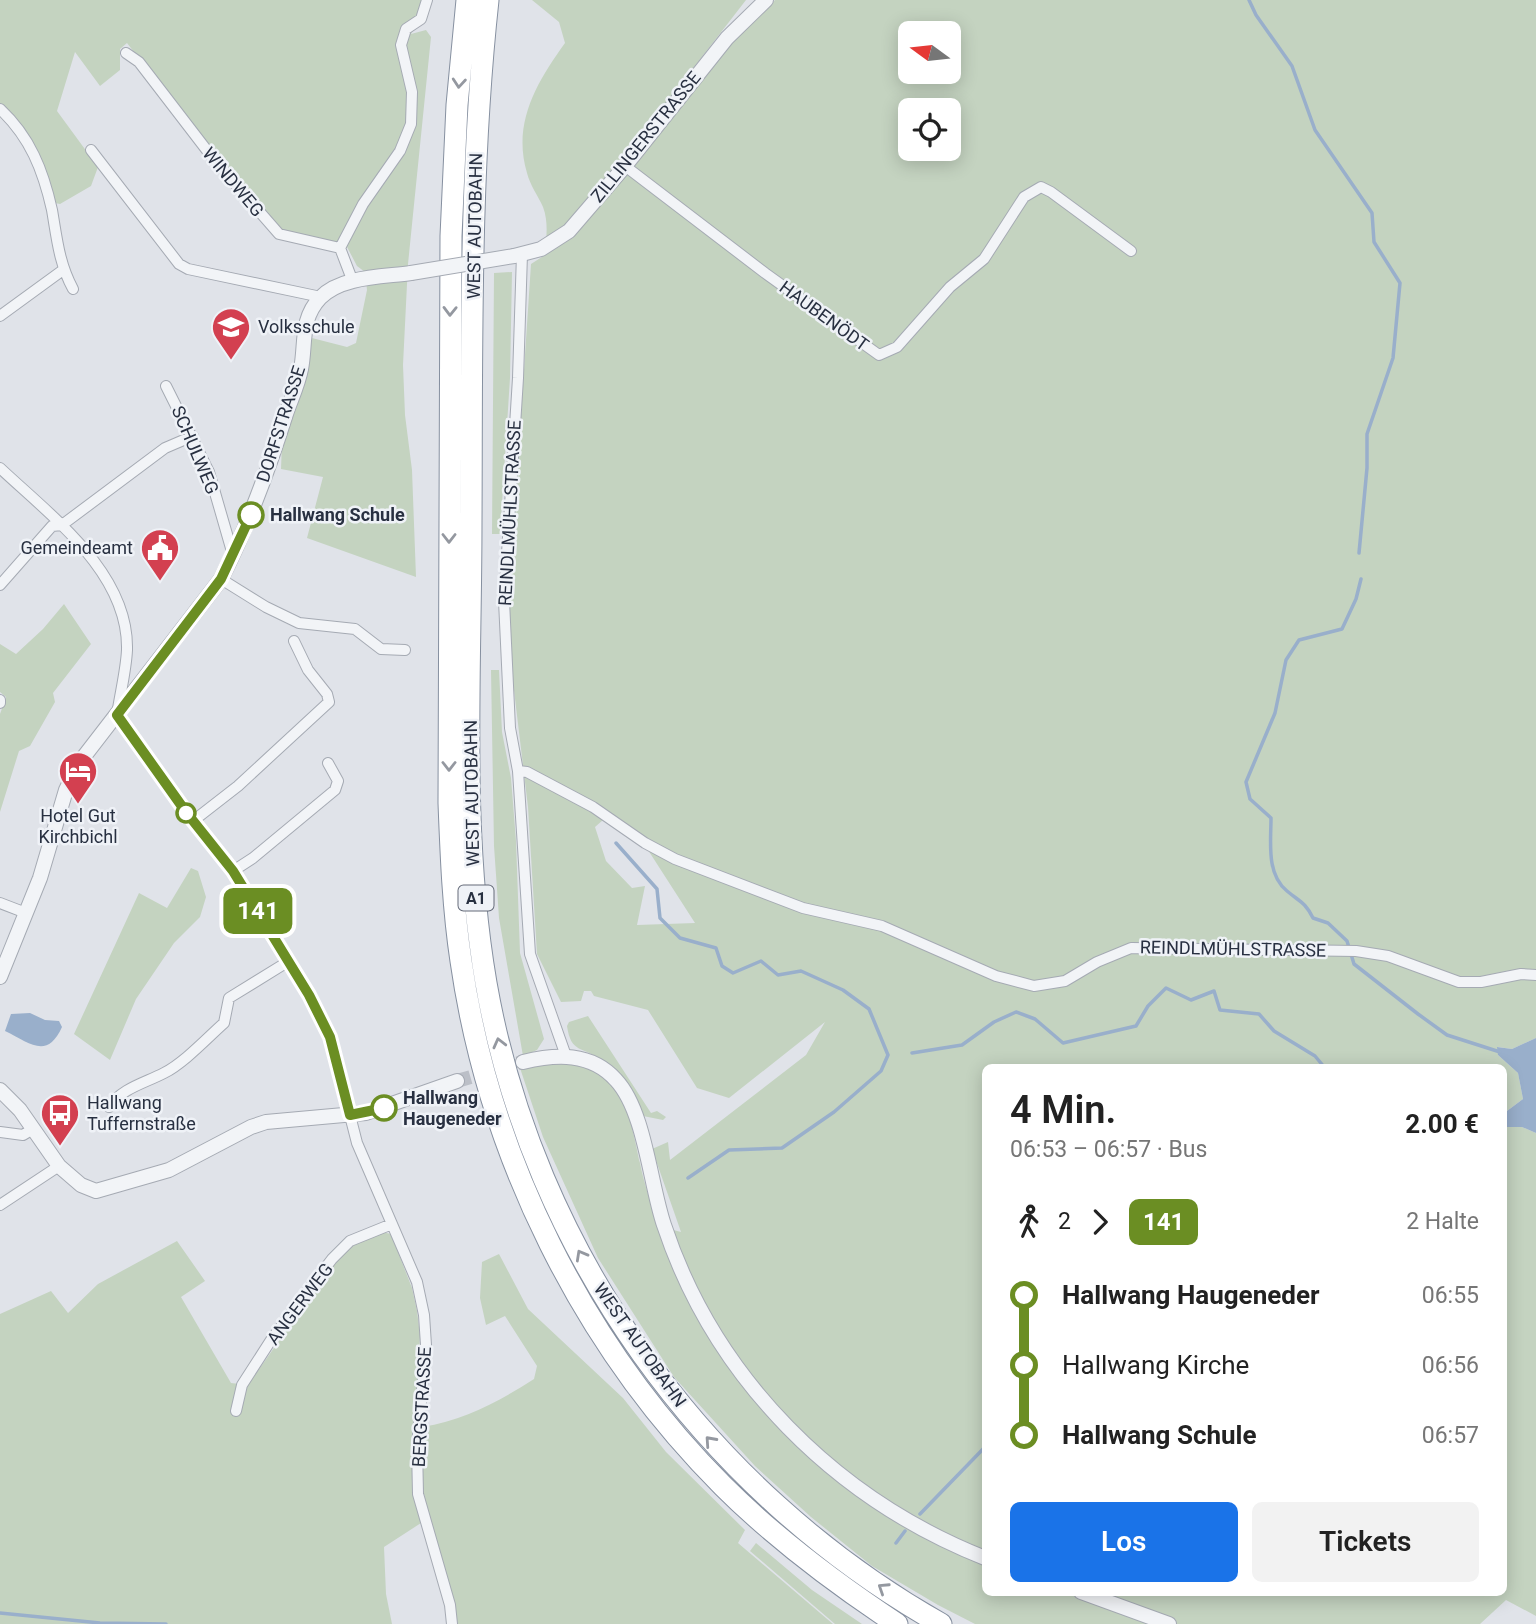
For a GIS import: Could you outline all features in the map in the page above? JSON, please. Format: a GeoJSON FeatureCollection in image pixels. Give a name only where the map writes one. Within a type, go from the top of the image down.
{"type":"FeatureCollection","features":[{"type":"Feature","properties":{"kind":"highway","name":"WEST AUTOBAHN"},"geometry":{"type":"LineString","coordinates":[[467,0],[457,105],[451,236],[449,803],[451,864],[459,950],[484,1071],[513,1163],[535,1213],[587,1310],[626,1371],[677,1436],[723,1486],[802,1556],[897,1624]]}},
{"type":"Feature","properties":{"kind":"highway","name":"WEST AUTOBAHN"},"geometry":{"type":"LineString","coordinates":[[488,0],[479,103],[473,231],[471,800],[478,923],[486,983],[505,1068],[534,1155],[570,1236],[602,1293],[691,1419],[733,1466],[811,1536],[872,1581],[941,1624]]}},
{"type":"Feature","properties":{"kind":"street"},"geometry":{"type":"LineString","coordinates":[[353,282],[340,248],[363,204],[400,151],[411,124],[412,92],[401,46],[406,29],[421,19],[427,0]]}},
{"type":"Feature","properties":{"kind":"street","name":"ZILLINGERSTRASSE"},"geometry":{"type":"LineString","coordinates":[[518,255],[557,241],[584,215],[727,38],[766,0]]}},
{"type":"Feature","properties":{"kind":"street","name":"WINDWEG"},"geometry":{"type":"LineString","coordinates":[[126,53],[139,62],[212,158],[279,234],[340,248]]}},
{"type":"Feature","properties":{"kind":"street"},"geometry":{"type":"LineString","coordinates":[[0,109],[15,123],[41,167],[63,270],[73,289]]}},
{"type":"Feature","properties":{"kind":"street"},"geometry":{"type":"LineString","coordinates":[[92,150],[179,264],[188,269],[320,297],[335,287],[353,282],[518,255]]}},
{"type":"Feature","properties":{"kind":"street","name":"HAUBENÖDT"},"geometry":{"type":"LineString","coordinates":[[625,166],[775,281],[879,355],[897,347],[950,286],[984,259],[1024,197],[1033,190],[1041,187],[1051,192],[1131,251]]}},
{"type":"Feature","properties":{"kind":"street","name":"REINDLMÜHLSTRASSE"},"geometry":{"type":"LineString","coordinates":[[518,255],[518,378],[503,601],[510,729],[518,771],[530,954],[566,1056]]}},
{"type":"Feature","properties":{"kind":"street"},"geometry":{"type":"LineString","coordinates":[[0,316],[63,270]]}},
{"type":"Feature","properties":{"kind":"street","name":"DORFSTRASSE"},"geometry":{"type":"LineString","coordinates":[[0,978],[43,868],[66,790],[79,763],[221,579],[233,555],[251,515],[299,379],[306,322],[320,297]]}},
{"type":"Feature","properties":{"kind":"street","name":"SCHULWEG"},"geometry":{"type":"LineString","coordinates":[[166,386],[194,436],[209,472],[233,555]]}},
{"type":"Feature","properties":{"kind":"street"},"geometry":{"type":"LineString","coordinates":[[0,585],[52,526],[62,526],[165,448],[194,436]]}},
{"type":"Feature","properties":{"kind":"street"},"geometry":{"type":"LineString","coordinates":[[0,468],[62,526],[93,561],[115,596],[124,626],[127,650],[117,715]]}},
{"type":"Feature","properties":{"kind":"street"},"geometry":{"type":"LineString","coordinates":[[221,579],[275,612],[299,623],[355,629],[381,649],[405,650]]}},
{"type":"Feature","properties":{"kind":"street"},"geometry":{"type":"LineString","coordinates":[[193,821],[238,786],[329,702],[327,694],[308,670],[294,641]]}},
{"type":"Feature","properties":{"kind":"street","name":"BERGSTRASSE"},"geometry":{"type":"LineString","coordinates":[[117,715],[193,821],[233,871],[289,961],[330,1037],[357,1143],[416,1282],[424,1315],[426,1345],[417,1447],[418,1494],[450,1605],[452,1624]]}},
{"type":"Feature","properties":{"kind":"street"},"geometry":{"type":"LineString","coordinates":[[233,871],[254,858],[335,790],[338,781],[328,763]]}},
{"type":"Feature","properties":{"kind":"street","name":"REINDLMÜHLSTRASSE"},"geometry":{"type":"LineString","coordinates":[[518,771],[527,772],[593,807],[645,843],[675,859],[803,908],[882,926],[996,976],[1034,986],[1066,981],[1097,962],[1131,948],[1352,951],[1388,956],[1459,982],[1481,982],[1521,974],[1536,975]]}},
{"type":"Feature","properties":{"kind":"street"},"geometry":{"type":"LineString","coordinates":[[0,903],[26,913]]}},
{"type":"Feature","properties":{"kind":"street"},"geometry":{"type":"LineString","coordinates":[[109,1107],[115,1098],[148,1078],[166,1073],[224,1023],[229,998],[289,961]]}},
{"type":"Feature","properties":{"kind":"street"},"geometry":{"type":"LineString","coordinates":[[523,1062],[566,1056],[584,1059],[616,1080],[624,1091],[638,1124],[656,1202],[669,1240],[701,1310],[747,1382],[804,1445],[853,1485],[923,1530],[982,1557]]}},
{"type":"Feature","properties":{"kind":"street"},"geometry":{"type":"LineString","coordinates":[[0,1090],[20,1110],[59,1166],[81,1185],[104,1191],[169,1170],[251,1127],[266,1122],[311,1116],[350,1115],[384,1108],[422,1091],[457,1081]]}},
{"type":"Feature","properties":{"kind":"street"},"geometry":{"type":"LineString","coordinates":[[0,1132],[23,1135],[33,1129]]}},
{"type":"Feature","properties":{"kind":"street"},"geometry":{"type":"LineString","coordinates":[[0,1205],[59,1166]]}},
{"type":"Feature","properties":{"kind":"street","name":"ANGERWEG"},"geometry":{"type":"LineString","coordinates":[[236,1411],[242,1385],[271,1340],[292,1317],[332,1259],[350,1241],[392,1224]]}},
{"type":"Feature","properties":{"kind":"street"},"geometry":{"type":"LineString","coordinates":[[1092,1596],[1169,1624]]}},
{"type":"Feature","properties":{"kind":"green space"},"geometry":{"type":"Polygon","coordinates":[[[0,0],[432,0],[411,34],[426,30],[431,37],[408,264],[403,365],[405,415],[412,470],[416,577],[307,538],[323,477],[281,469],[282,443],[308,337],[347,347],[356,343],[367,290],[365,272],[357,266],[346,245],[282,232],[214,155],[127,43],[120,49],[120,70],[100,86],[75,52],[57,111],[98,167],[91,186],[60,204],[55,203],[35,149],[0,104],[0,0]]]}},
{"type":"Feature","properties":{"kind":"green space"},"geometry":{"type":"Polygon","coordinates":[[[532,0],[746,0],[646,129],[775,0],[1536,0],[1536,1038],[1512,1049],[1498,1047],[1498,1055],[1518,1073],[1523,1099],[1507,1111],[1507,1064],[982,1064],[982,1596],[1507,1596],[1507,1127],[1522,1127],[1536,1133],[1536,1616],[1506,1600],[1480,1624],[975,1624],[872,1566],[811,1517],[755,1466],[674,1377],[598,1258],[543,1137],[520,1068],[550,1063],[572,1063],[594,1070],[607,1078],[624,1103],[658,1226],[681,1232],[652,1149],[668,1142],[670,1160],[806,1055],[825,1022],[729,1098],[697,1088],[648,1010],[594,996],[591,991],[584,991],[581,1001],[561,1002],[537,954],[528,807],[513,682],[509,597],[531,264],[545,255],[547,231],[543,207],[527,173],[523,137],[530,104],[545,73],[565,43],[559,22],[532,0]],[[603,820],[595,827],[606,861],[632,888],[645,886],[637,925],[695,923],[648,850],[603,820]]]}},
{"type":"Feature","properties":{"kind":"green space"},"geometry":{"type":"Polygon","coordinates":[[[512,272],[510,378],[500,534],[492,534],[494,273],[512,272]]]}},
{"type":"Feature","properties":{"kind":"green space"},"geometry":{"type":"Polygon","coordinates":[[[64,604],[91,644],[53,693],[55,702],[30,746],[19,751],[0,812],[0,714],[6,697],[0,692],[0,644],[16,654],[43,629],[64,604]]]}},
{"type":"Feature","properties":{"kind":"green space"},"geometry":{"type":"Polygon","coordinates":[[[491,670],[499,670],[502,732],[511,778],[520,953],[544,1039],[537,1050],[523,1056],[499,918],[494,846],[491,670]]]}},
{"type":"Feature","properties":{"kind":"green space"},"geometry":{"type":"Polygon","coordinates":[[[191,868],[198,871],[206,897],[200,917],[174,943],[136,999],[110,1060],[74,1034],[139,893],[167,908],[191,868]]]}},
{"type":"Feature","properties":{"kind":"green space"},"geometry":{"type":"Polygon","coordinates":[[[588,1016],[651,1113],[657,1111],[666,1117],[663,1120],[643,1116],[604,1064],[571,1041],[567,1026],[569,1022],[588,1016]]]}},
{"type":"Feature","properties":{"kind":"green space"},"geometry":{"type":"Polygon","coordinates":[[[382,1232],[391,1234],[412,1288],[420,1335],[411,1461],[421,1523],[384,1547],[386,1594],[392,1624],[0,1624],[0,1314],[51,1291],[68,1313],[98,1284],[177,1241],[205,1281],[181,1297],[231,1383],[248,1385],[334,1262],[354,1244],[382,1232]]]}},
{"type":"Feature","properties":{"kind":"green space"},"geometry":{"type":"Polygon","coordinates":[[[499,1254],[528,1309],[623,1398],[666,1452],[745,1530],[738,1543],[833,1624],[458,1624],[421,1479],[422,1427],[453,1420],[481,1409],[534,1379],[537,1366],[505,1316],[486,1325],[480,1298],[482,1262],[499,1254]]]}},
{"type":"Feature","properties":{"kind":"green space"},"geometry":{"type":"Polygon","coordinates":[[[756,1543],[812,1590],[862,1624],[835,1624],[750,1551],[756,1543]]]}},
{"type":"Feature","properties":{"kind":"water"},"geometry":{"type":"Polygon","coordinates":[[[30,1013],[45,1020],[59,1021],[62,1027],[50,1043],[37,1046],[5,1031],[11,1014],[30,1013]]]}},
{"type":"Feature","properties":{"kind":"water"},"geometry":{"type":"Polygon","coordinates":[[[1536,1038],[1536,1133],[1522,1127],[1507,1127],[1507,1111],[1523,1099],[1518,1073],[1498,1055],[1497,1047],[1512,1049],[1536,1038]]]}},
{"type":"Feature","properties":{"kind":"waterway"},"geometry":{"type":"LineString","coordinates":[[1249,0],[1256,15],[1292,66],[1315,130],[1372,213],[1374,242],[1400,283],[1393,358],[1367,434],[1367,468],[1359,553]]}},
{"type":"Feature","properties":{"kind":"waterway"},"geometry":{"type":"LineString","coordinates":[[1361,579],[1356,599],[1342,629],[1299,640],[1286,660],[1275,713],[1246,782],[1250,799],[1271,818],[1271,857],[1280,884],[1305,905],[1313,918],[1328,923],[1347,941],[1354,964],[1447,1035],[1500,1052]]}},
{"type":"Feature","properties":{"kind":"waterway"},"geometry":{"type":"LineString","coordinates":[[616,843],[657,889],[660,918],[680,938],[716,948],[722,966],[733,973],[761,961],[778,975],[801,971],[843,990],[869,1009],[888,1055],[881,1071],[834,1112],[782,1148],[729,1150],[688,1178]]}},
{"type":"Feature","properties":{"kind":"waterway"},"geometry":{"type":"LineString","coordinates":[[912,1053],[962,1045],[994,1022],[1016,1012],[1035,1019],[1063,1043],[1136,1026],[1148,1006],[1166,988],[1191,1000],[1214,991],[1220,1010],[1259,1014],[1274,1031],[1315,1056],[1322,1064]]}},
{"type":"Feature","properties":{"kind":"waterway"},"geometry":{"type":"LineString","coordinates":[[920,1514],[982,1450]]}},
{"type":"Feature","properties":{"kind":"waterway"},"geometry":{"type":"LineString","coordinates":[[896,1543],[905,1531]]}},
{"type":"Feature","properties":{"kind":"waterway"},"geometry":{"type":"LineString","coordinates":[[0,1613],[100,1623],[166,1624]]}},
{"type":"Feature","properties":{"kind":"tunnel"},"geometry":{"type":"LineString","coordinates":[[457,1081],[523,1062]]}},
{"type":"Feature","properties":{"kind":"bus line","name":"141"},"geometry":{"type":"LineString","coordinates":[[251,515],[221,579],[117,715],[186,812],[233,871],[319,1012],[330,1037],[350,1106],[350,1115],[384,1108]]}},
{"type":"Feature","properties":{"kind":"place","name":"Volksschule"},"geometry":{"type":"Point","coordinates":[231,361]}},
{"type":"Feature","properties":{"kind":"place","name":"Hallwang Schule"},"geometry":{"type":"Point","coordinates":[251,515]}},
{"type":"Feature","properties":{"kind":"place","name":"Gemeindeamt"},"geometry":{"type":"Point","coordinates":[160,582]}},
{"type":"Feature","properties":{"kind":"place","name":"Hotel Gut Kirchbichl"},"geometry":{"type":"Point","coordinates":[78,805]}},
{"type":"Feature","properties":{"kind":"place","name":"Hallwang Haugeneder"},"geometry":{"type":"Point","coordinates":[384,1108]}},
{"type":"Feature","properties":{"kind":"place","name":"Hallwang Tuffernstraße"},"geometry":{"type":"Point","coordinates":[60,1147]}}]}
